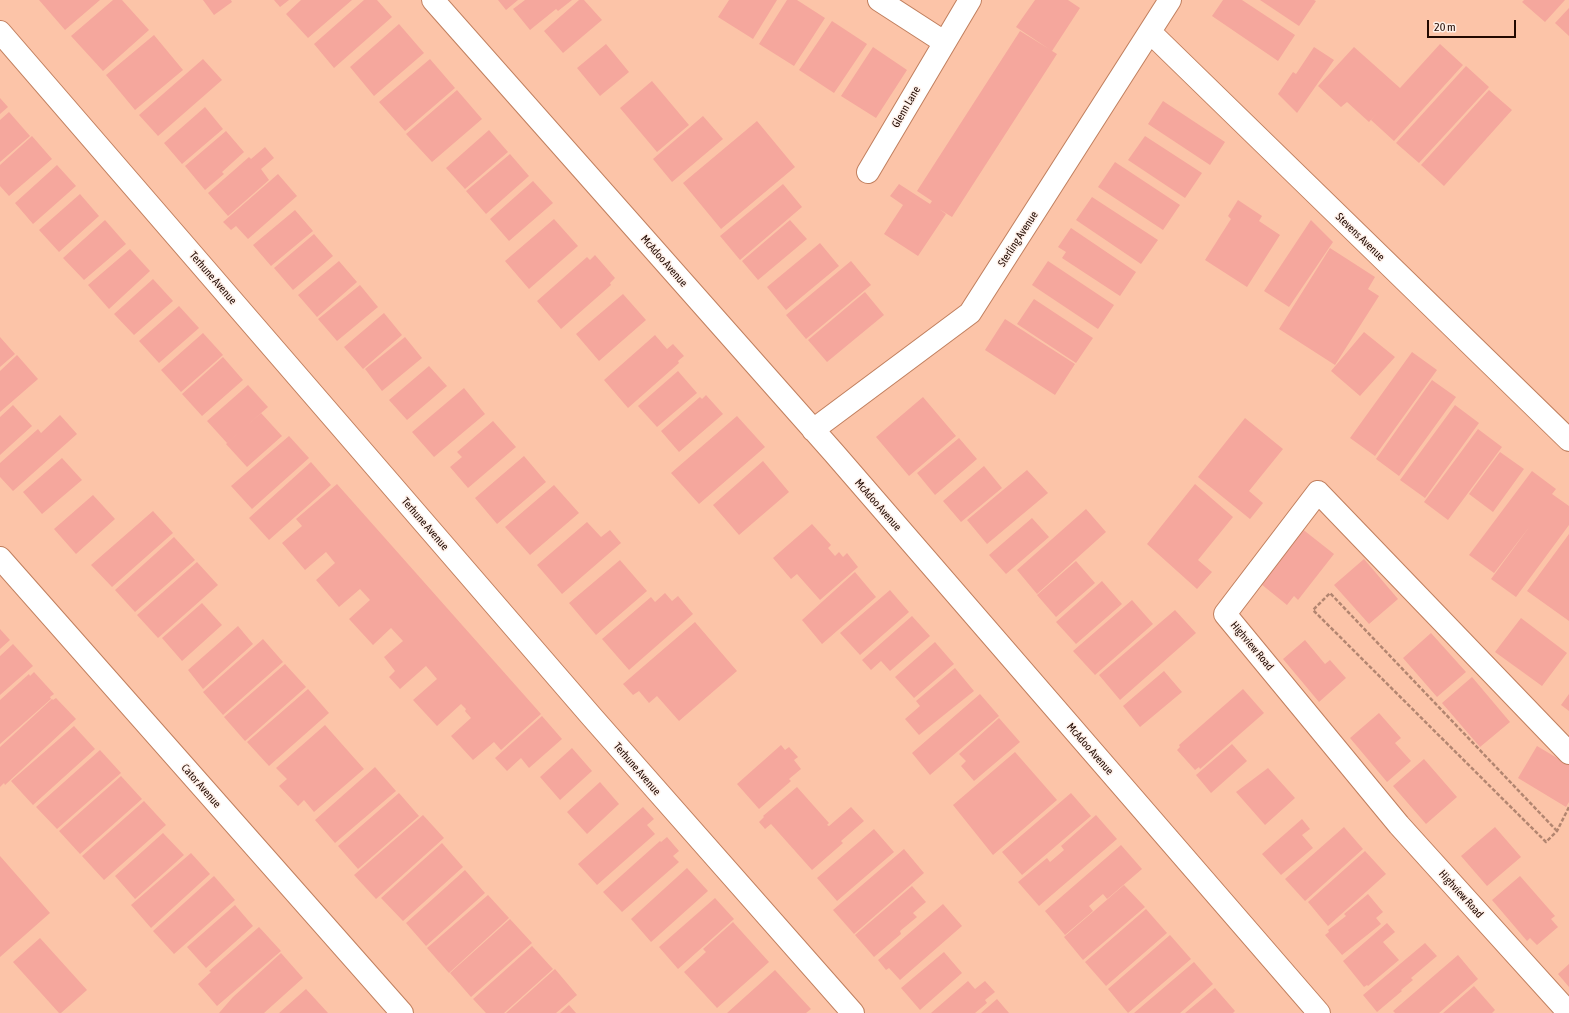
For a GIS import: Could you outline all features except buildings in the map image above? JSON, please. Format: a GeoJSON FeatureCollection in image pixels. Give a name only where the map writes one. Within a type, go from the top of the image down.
{"type":"FeatureCollection","features":[{"type":"Feature","properties":{"kind":"street","name":"McAdoo Avenue"},"geometry":{"type":"LineString","coordinates":[[433,0],[813,430],[1319,1013]]}},
{"type":"Feature","properties":{"kind":"street"},"geometry":{"type":"LineString","coordinates":[[879,0],[944,42]]}},
{"type":"Feature","properties":{"kind":"street","name":"Glenn Lane"},"geometry":{"type":"LineString","coordinates":[[868,172],[970,0]]}},
{"type":"Feature","properties":{"kind":"street","name":"Sterling Avenue"},"geometry":{"type":"LineString","coordinates":[[813,430],[970,313],[1151,33],[1163,2]]}},
{"type":"Feature","properties":{"kind":"street","name":"Terhune Avenue"},"geometry":{"type":"LineString","coordinates":[[0,32],[592,717],[853,1013]]}},
{"type":"Feature","properties":{"kind":"street","name":"Stevens Avenue"},"geometry":{"type":"LineString","coordinates":[[1151,33],[1569,440]]}},
{"type":"Feature","properties":{"kind":"street","name":"Highview Road"},"geometry":{"type":"LineString","coordinates":[[1569,753],[1318,492],[1225,614],[1399,825],[1569,1013]]}},
{"type":"Feature","properties":{"kind":"street","name":"Cator Avenue"},"geometry":{"type":"LineString","coordinates":[[0,558],[402,1013]]}},
{"type":"Feature","properties":{"kind":"path"},"geometry":{"type":"LineString","coordinates":[[1557,831],[1330,593],[1313,610],[1546,842],[1557,831],[1569,807]]}}]}
